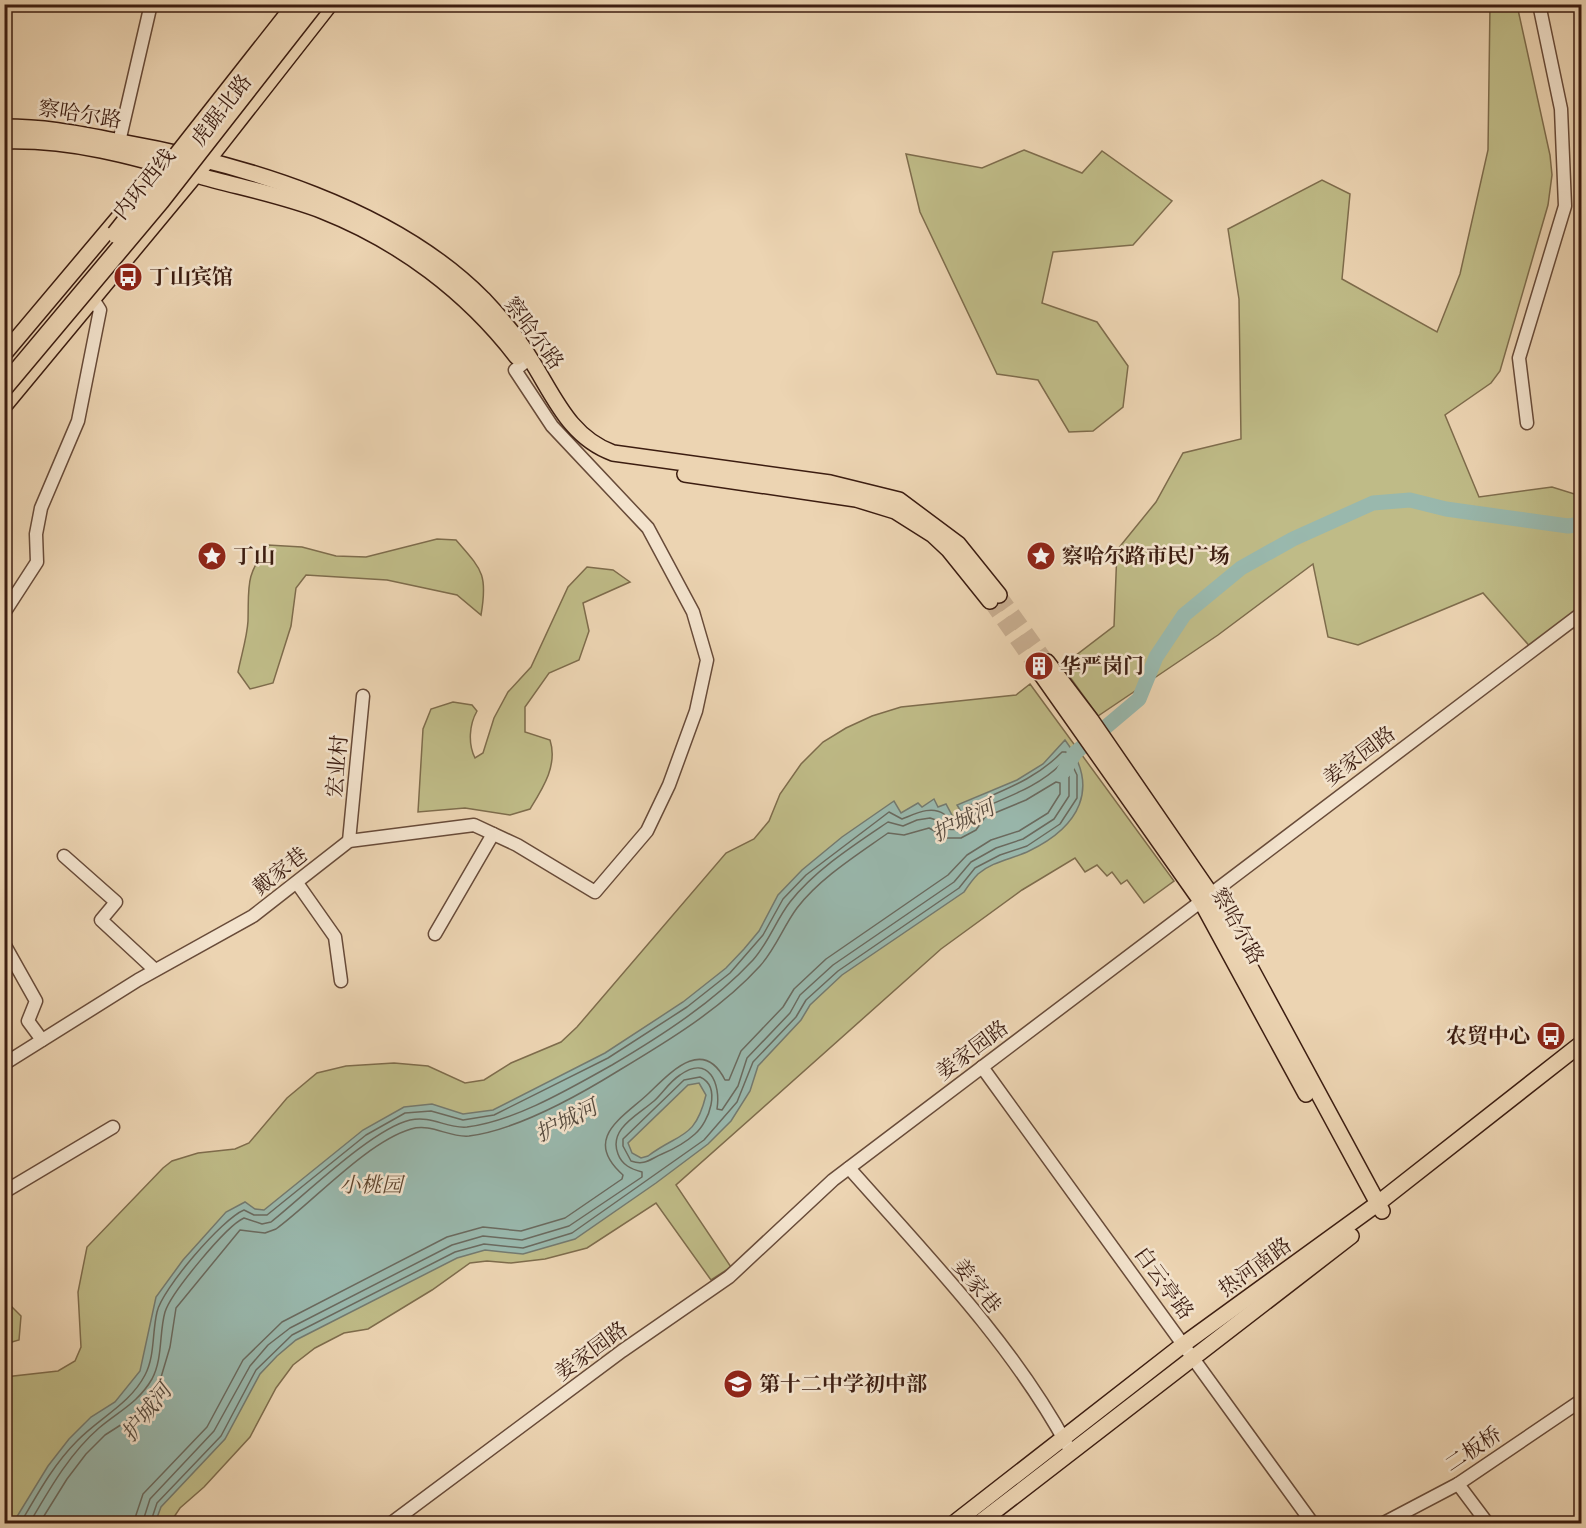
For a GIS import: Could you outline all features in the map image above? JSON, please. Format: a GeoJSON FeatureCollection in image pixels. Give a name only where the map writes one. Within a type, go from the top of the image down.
{"type":"FeatureCollection","features":[{"type":"Feature","properties":{"kind":"highway","name":"内环西线"},"geometry":{"type":"LineString","coordinates":[[4,370],[58,306],[297,4]]}},
{"type":"Feature","properties":{"kind":"highway","name":"内环西线"},"geometry":{"type":"LineString","coordinates":[[4,387],[160,201],[314,4]]}},
{"type":"Feature","properties":{"kind":"main road","name":"虎踞北路"},"geometry":{"type":"LineString","coordinates":[[4,354],[175,150],[287,4]]}},
{"type":"Feature","properties":{"kind":"main road","name":"虎踞北路"},"geometry":{"type":"LineString","coordinates":[[4,406],[196,175],[330,4]]}},
{"type":"Feature","properties":{"kind":"main road","name":"察哈尔路"},"geometry":{"type":"LineString","coordinates":[[4,127],[63,129],[119,142],[175,150],[328,198],[366,216],[409,241],[447,268],[483,299],[526,361],[560,424],[580,443],[600,456],[611,462],[644,468],[856,499],[895,511],[933,535],[994,598]]}},
{"type":"Feature","properties":{"kind":"main road","name":"察哈尔路"},"geometry":{"type":"LineString","coordinates":[[4,141],[63,142],[163,164],[321,210],[391,246],[458,293],[526,361]]}},
{"type":"Feature","properties":{"kind":"main road"},"geometry":{"type":"LineString","coordinates":[[4,365],[58,306]]}},
{"type":"Feature","properties":{"kind":"main road","name":"察哈尔路"},"geometry":{"type":"LineString","coordinates":[[1043,667],[1086,724],[1206,897],[1376,1210]]}},
{"type":"Feature","properties":{"kind":"main road","name":"热河南路"},"geometry":{"type":"LineString","coordinates":[[952,1524],[972,1520],[1071,1452],[1193,1358],[1581,1042]]}},
{"type":"Feature","properties":{"kind":"main road","name":"热河南路"},"geometry":{"type":"LineString","coordinates":[[972,1520],[1063,1438],[1184,1344],[1376,1210],[1581,1051]]}},
{"type":"Feature","properties":{"kind":"street"},"geometry":{"type":"LineString","coordinates":[[119,142],[151,4]]}},
{"type":"Feature","properties":{"kind":"street"},"geometry":{"type":"LineString","coordinates":[[1527,423],[1519,358],[1564,206],[1561,109],[1539,4]]}},
{"type":"Feature","properties":{"kind":"street"},"geometry":{"type":"LineString","coordinates":[[4,613],[37,562],[36,534],[41,508],[78,421],[100,310],[93,299]]}},
{"type":"Feature","properties":{"kind":"street"},"geometry":{"type":"LineString","coordinates":[[349,841],[474,825],[517,845],[595,892],[647,831],[669,785],[696,711],[707,660],[693,612],[648,528],[552,426],[515,370],[526,361]]}},
{"type":"Feature","properties":{"kind":"street","name":"姜家园路"},"geometry":{"type":"LineString","coordinates":[[390,1524],[622,1351],[729,1277],[849,1168],[1581,613]]}},
{"type":"Feature","properties":{"kind":"street","name":"宏业村"},"geometry":{"type":"LineString","coordinates":[[349,841],[363,696]]}},
{"type":"Feature","properties":{"kind":"street"},"geometry":{"type":"LineString","coordinates":[[435,934],[493,834]]}},
{"type":"Feature","properties":{"kind":"street","name":"戴家巷"},"geometry":{"type":"LineString","coordinates":[[4,1064],[155,970],[253,916],[349,841]]}},
{"type":"Feature","properties":{"kind":"street"},"geometry":{"type":"LineString","coordinates":[[64,856],[116,902],[101,920],[155,970]]}},
{"type":"Feature","properties":{"kind":"street"},"geometry":{"type":"LineString","coordinates":[[297,883],[335,937],[341,981]]}},
{"type":"Feature","properties":{"kind":"street"},"geometry":{"type":"LineString","coordinates":[[4,944],[36,1001],[28,1022],[42,1040]]}},
{"type":"Feature","properties":{"kind":"street","name":"白云亭路"},"geometry":{"type":"LineString","coordinates":[[982,1067],[1313,1524]]}},
{"type":"Feature","properties":{"kind":"street"},"geometry":{"type":"LineString","coordinates":[[4,1192],[113,1126]]}},
{"type":"Feature","properties":{"kind":"street","name":"姜家巷"},"geometry":{"type":"LineString","coordinates":[[849,1168],[943,1274],[1009,1356],[1071,1452]]}},
{"type":"Feature","properties":{"kind":"street","name":"二板桥"},"geometry":{"type":"LineString","coordinates":[[1382,1524],[1458,1484],[1581,1400]]}},
{"type":"Feature","properties":{"kind":"street"},"geometry":{"type":"LineString","coordinates":[[1458,1484],[1488,1524]]}},
{"type":"Feature","properties":{"kind":"green space"},"geometry":{"type":"Polygon","coordinates":[[[1490,5],[1517,5],[1550,155],[1552,175],[1548,205],[1500,371],[1491,383],[1445,415],[1479,497],[1552,487],[1581,496],[1581,613],[1533,650],[1483,593],[1358,645],[1328,637],[1313,564],[1218,635],[1098,716],[1062,666],[1114,626],[1117,550],[1156,502],[1183,453],[1241,439],[1239,299],[1228,229],[1322,180],[1350,194],[1342,279],[1437,332],[1460,274],[1488,150],[1490,5]]]}},
{"type":"Feature","properties":{"kind":"green space"},"geometry":{"type":"Polygon","coordinates":[[[1024,150],[1082,173],[1102,151],[1172,201],[1133,245],[1053,252],[1042,303],[1097,322],[1128,366],[1123,407],[1093,431],[1069,432],[1038,380],[997,374],[920,212],[906,154],[982,168],[1024,150]]]}},
{"type":"Feature","properties":{"kind":"green space"},"geometry":{"type":"Polygon","coordinates":[[[437,539],[456,540],[477,566],[481,573],[484,590],[481,615],[457,595],[387,580],[306,575],[296,588],[291,626],[273,683],[250,689],[238,672],[247,627],[250,581],[255,565],[268,545],[302,547],[336,556],[366,557],[437,539]]]}},
{"type":"Feature","properties":{"kind":"green space"},"geometry":{"type":"Polygon","coordinates":[[[587,567],[613,570],[630,582],[583,603],[589,631],[579,660],[549,673],[525,707],[525,732],[550,740],[552,749],[548,776],[530,809],[510,815],[465,808],[418,812],[423,729],[431,709],[453,702],[472,705],[477,711],[471,728],[471,747],[475,758],[483,753],[494,718],[508,692],[531,667],[568,587],[587,567]]]}},
{"type":"Feature","properties":{"kind":"green space","name":"小桃园"},"geometry":{"type":"Polygon","coordinates":[[[1030,684],[1174,881],[1144,903],[1127,880],[1121,884],[1112,872],[1107,876],[1097,865],[1085,872],[1075,858],[1022,890],[941,949],[676,1185],[731,1267],[711,1280],[656,1203],[587,1248],[545,1259],[511,1263],[487,1261],[470,1263],[432,1290],[368,1329],[344,1333],[315,1348],[293,1365],[276,1388],[250,1437],[204,1487],[180,1508],[170,1523],[5,1524],[5,1377],[58,1371],[75,1361],[81,1347],[78,1292],[87,1247],[163,1168],[172,1161],[198,1153],[235,1149],[249,1143],[287,1098],[317,1073],[346,1066],[394,1063],[428,1066],[465,1083],[484,1080],[511,1063],[561,1042],[577,1027],[726,853],[754,839],[769,821],[780,794],[801,764],[823,742],[872,716],[901,707],[1016,695],[1030,684]]]}},
{"type":"Feature","properties":{"kind":"green space"},"geometry":{"type":"Polygon","coordinates":[[[4,1299],[21,1316],[19,1340],[5,1344],[4,1299]]]}},
{"type":"Feature","properties":{"kind":"water","name":"护城河"},"geometry":{"type":"Polygon","coordinates":[[[1065,740],[1082,774],[1083,790],[1079,804],[1072,818],[1061,830],[1029,851],[984,870],[976,876],[964,892],[842,975],[810,1005],[801,1020],[758,1066],[750,1091],[731,1121],[708,1144],[656,1183],[575,1239],[523,1254],[485,1250],[457,1258],[296,1340],[260,1374],[225,1439],[161,1507],[155,1523],[13,1523],[48,1466],[69,1439],[91,1417],[115,1402],[140,1371],[156,1297],[183,1260],[226,1212],[245,1202],[255,1209],[264,1210],[363,1130],[404,1107],[432,1104],[463,1114],[493,1110],[605,1053],[683,1002],[726,968],[759,931],[778,895],[802,870],[842,837],[894,801],[901,813],[918,803],[922,807],[934,799],[938,807],[946,804],[953,817],[962,813],[957,805],[1017,780],[1043,764],[1065,740]],[[699,1083],[688,1085],[628,1143],[632,1153],[641,1158],[648,1156],[685,1133],[697,1120],[706,1095],[699,1083]]]}},
{"type":"Feature","properties":{"kind":"waterway"},"geometry":{"type":"LineString","coordinates":[[1064,771],[1075,753],[1139,699],[1156,657],[1184,615],[1241,568],[1293,539],[1373,503],[1410,500],[1446,509],[1568,526],[1582,524]]}},
{"type":"Feature","properties":{"kind":"tunnel"},"geometry":{"type":"LineString","coordinates":[[999,595],[1047,662]]}},
{"type":"Feature","properties":{"kind":"tunnel"},"geometry":{"type":"LineString","coordinates":[[990,601],[1039,671]]}},
{"type":"Feature","properties":{"kind":"place","name":"丁山宾馆"},"geometry":{"type":"Point","coordinates":[128,277]}},
{"type":"Feature","properties":{"kind":"place","name":"丁山"},"geometry":{"type":"Point","coordinates":[212,556]}},
{"type":"Feature","properties":{"kind":"place","name":"察哈尔路市民广场"},"geometry":{"type":"Point","coordinates":[1041,556]}},
{"type":"Feature","properties":{"kind":"place","name":"华严岗门"},"geometry":{"type":"Point","coordinates":[1039,666]}},
{"type":"Feature","properties":{"kind":"place","name":"农贸中心"},"geometry":{"type":"Point","coordinates":[1551,1036]}},
{"type":"Feature","properties":{"kind":"place","name":"第十二中学初中部"},"geometry":{"type":"Point","coordinates":[738,1384]}}]}
